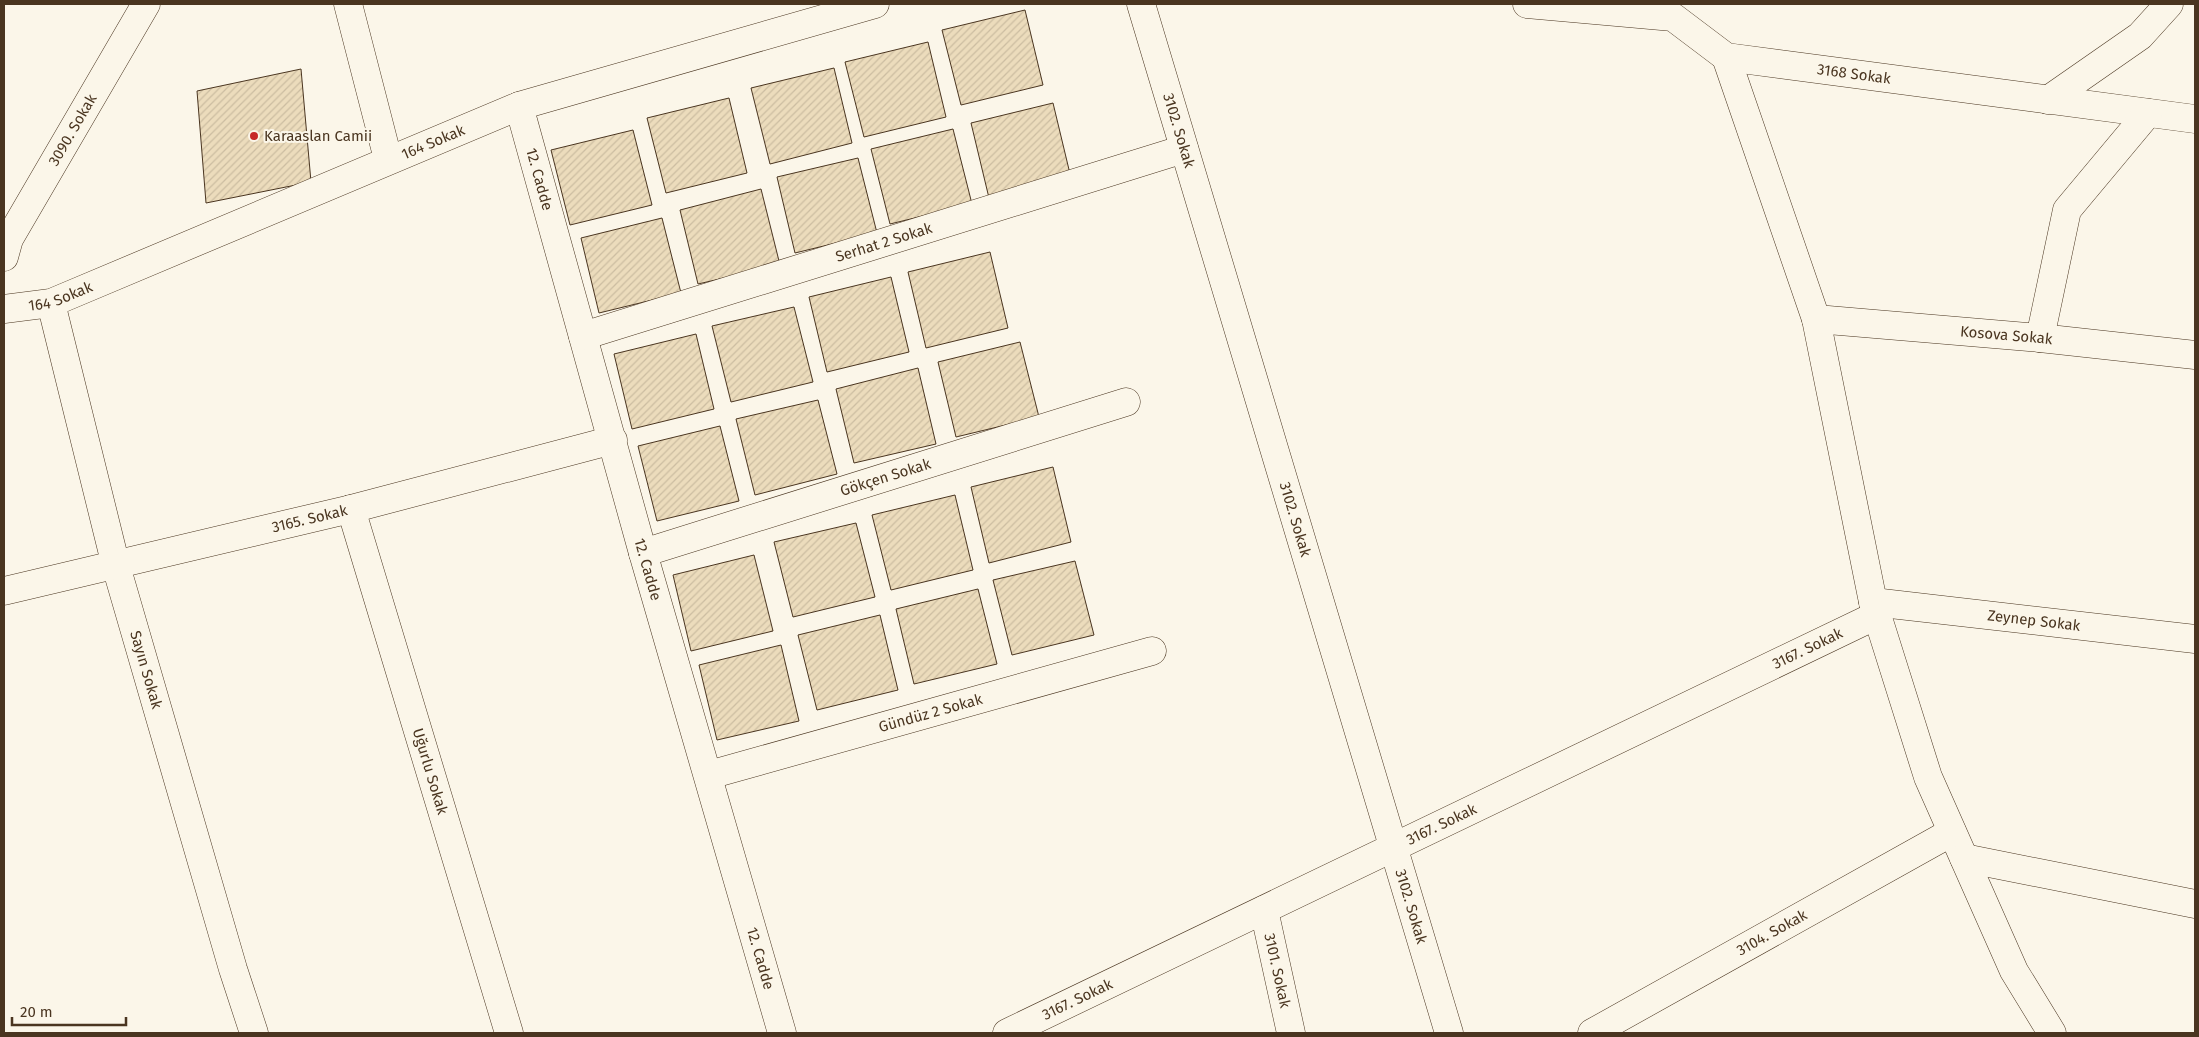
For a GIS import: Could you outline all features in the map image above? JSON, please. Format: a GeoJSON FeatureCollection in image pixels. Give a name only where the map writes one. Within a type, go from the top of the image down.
{"type":"FeatureCollection","features":[{"type":"Feature","properties":{"kind":"street","name":"3090. Sokak"},"geometry":{"type":"LineString","coordinates":[[4,256],[10,239],[146,4]]}},
{"type":"Feature","properties":{"kind":"street"},"geometry":{"type":"LineString","coordinates":[[348,4],[388,159]]}},
{"type":"Feature","properties":{"kind":"street","name":"164 Sokak"},"geometry":{"type":"LineString","coordinates":[[4,309],[51,303],[388,159],[519,106],[875,4]]}},
{"type":"Feature","properties":{"kind":"street","name":"3102. Sokak"},"geometry":{"type":"LineString","coordinates":[[1141,4],[1449,1033]]}},
{"type":"Feature","properties":{"kind":"street","name":"3168 Sokak"},"geometry":{"type":"LineString","coordinates":[[1527,4],[1674,10],[1726,57],[2195,119]]}},
{"type":"Feature","properties":{"kind":"street"},"geometry":{"type":"LineString","coordinates":[[2048,100],[2140,36],[2170,4]]}},
{"type":"Feature","properties":{"kind":"street"},"geometry":{"type":"LineString","coordinates":[[1726,57],[1816,319],[1875,609],[1928,777],[2014,971],[2052,1033]]}},
{"type":"Feature","properties":{"kind":"street","name":"12. Cadde"},"geometry":{"type":"LineString","coordinates":[[519,106],[643,553],[709,775],[782,1033]]}},
{"type":"Feature","properties":{"kind":"street"},"geometry":{"type":"LineString","coordinates":[[2040,338],[2067,210],[2148,113]]}},
{"type":"Feature","properties":{"kind":"street","name":"Serhat 2 Sokak"},"geometry":{"type":"LineString","coordinates":[[583,336],[1184,149]]}},
{"type":"Feature","properties":{"kind":"street","name":"Sayın Sokak"},"geometry":{"type":"LineString","coordinates":[[51,303],[116,566],[233,969],[254,1033]]}},
{"type":"Feature","properties":{"kind":"street","name":"Kosova Sokak"},"geometry":{"type":"LineString","coordinates":[[1816,319],[2040,338],[2195,355]]}},
{"type":"Feature","properties":{"kind":"street","name":"Gökçen Sokak"},"geometry":{"type":"LineString","coordinates":[[643,553],[1126,402]]}},
{"type":"Feature","properties":{"kind":"street","name":"3165. Sokak"},"geometry":{"type":"LineString","coordinates":[[4,591],[351,509],[613,440]]}},
{"type":"Feature","properties":{"kind":"street","name":"Uğurlu Sokak"},"geometry":{"type":"LineString","coordinates":[[351,509],[509,1033]]}},
{"type":"Feature","properties":{"kind":"street","name":"3167. Sokak"},"geometry":{"type":"LineString","coordinates":[[1007,1033],[1045,1025],[1264,910],[1394,848],[1875,609]]}},
{"type":"Feature","properties":{"kind":"street","name":"Zeynep Sokak"},"geometry":{"type":"LineString","coordinates":[[1875,609],[2195,639]]}},
{"type":"Feature","properties":{"kind":"street","name":"Gündüz 2 Sokak"},"geometry":{"type":"LineString","coordinates":[[709,775],[1152,650]]}},
{"type":"Feature","properties":{"kind":"street","name":"3104. Sokak"},"geometry":{"type":"LineString","coordinates":[[1592,1033],[1952,832]]}},
{"type":"Feature","properties":{"kind":"street"},"geometry":{"type":"LineString","coordinates":[[1964,858],[2195,904]]}},
{"type":"Feature","properties":{"kind":"street","name":"3101. Sokak"},"geometry":{"type":"LineString","coordinates":[[1264,910],[1291,1033]]}},
{"type":"Feature","properties":{"kind":"building"},"geometry":{"type":"Polygon","coordinates":[[[1025,10],[1043,85],[961,105],[942,30],[1025,10]]]}},
{"type":"Feature","properties":{"kind":"building"},"geometry":{"type":"Polygon","coordinates":[[[928,42],[946,117],[864,137],[845,62],[928,42]]]}},
{"type":"Feature","properties":{"kind":"building"},"geometry":{"type":"Polygon","coordinates":[[[834,68],[852,143],[770,164],[751,88],[834,68]]]}},
{"type":"Feature","properties":{"kind":"building","name":"Karaaslan Camii"},"geometry":{"type":"Polygon","coordinates":[[[301,69],[311,182],[206,203],[197,91],[301,69]]]}},
{"type":"Feature","properties":{"kind":"building"},"geometry":{"type":"Polygon","coordinates":[[[729,98],[747,173],[666,193],[647,118],[729,98]]]}},
{"type":"Feature","properties":{"kind":"building"},"geometry":{"type":"Polygon","coordinates":[[[1053,103],[1071,178],[989,198],[971,123],[1053,103]]]}},
{"type":"Feature","properties":{"kind":"building"},"geometry":{"type":"Polygon","coordinates":[[[953,129],[972,204],[890,224],[871,149],[953,129]]]}},
{"type":"Feature","properties":{"kind":"building"},"geometry":{"type":"Polygon","coordinates":[[[633,130],[652,205],[570,225],[551,150],[633,130]]]}},
{"type":"Feature","properties":{"kind":"building"},"geometry":{"type":"Polygon","coordinates":[[[858,158],[877,233],[795,253],[777,177],[858,158]]]}},
{"type":"Feature","properties":{"kind":"building"},"geometry":{"type":"Polygon","coordinates":[[[761,189],[780,265],[698,284],[680,210],[761,189]]]}},
{"type":"Feature","properties":{"kind":"building"},"geometry":{"type":"Polygon","coordinates":[[[662,218],[681,293],[599,313],[581,238],[662,218]]]}},
{"type":"Feature","properties":{"kind":"building"},"geometry":{"type":"Polygon","coordinates":[[[990,252],[1008,328],[926,348],[908,272],[990,252]]]}},
{"type":"Feature","properties":{"kind":"building"},"geometry":{"type":"Polygon","coordinates":[[[891,277],[909,352],[827,372],[809,297],[891,277]]]}},
{"type":"Feature","properties":{"kind":"building"},"geometry":{"type":"Polygon","coordinates":[[[794,307],[813,382],[731,402],[712,326],[794,307]]]}},
{"type":"Feature","properties":{"kind":"building"},"geometry":{"type":"Polygon","coordinates":[[[696,334],[714,409],[632,429],[614,354],[696,334]]]}},
{"type":"Feature","properties":{"kind":"building"},"geometry":{"type":"Polygon","coordinates":[[[1020,342],[1039,417],[956,437],[938,362],[1020,342]]]}},
{"type":"Feature","properties":{"kind":"building"},"geometry":{"type":"Polygon","coordinates":[[[918,368],[936,444],[854,463],[836,389],[918,368]]]}},
{"type":"Feature","properties":{"kind":"building"},"geometry":{"type":"Polygon","coordinates":[[[818,400],[837,474],[755,495],[736,419],[818,400]]]}},
{"type":"Feature","properties":{"kind":"building"},"geometry":{"type":"Polygon","coordinates":[[[720,426],[739,501],[657,521],[638,446],[720,426]]]}},
{"type":"Feature","properties":{"kind":"building"},"geometry":{"type":"Polygon","coordinates":[[[1053,467],[1071,542],[989,563],[971,487],[1053,467]]]}},
{"type":"Feature","properties":{"kind":"building"},"geometry":{"type":"Polygon","coordinates":[[[955,495],[973,570],[891,590],[872,515],[955,495]]]}},
{"type":"Feature","properties":{"kind":"building"},"geometry":{"type":"Polygon","coordinates":[[[856,523],[875,597],[793,617],[774,542],[856,523]]]}},
{"type":"Feature","properties":{"kind":"building"},"geometry":{"type":"Polygon","coordinates":[[[754,555],[773,631],[691,651],[673,575],[754,555]]]}},
{"type":"Feature","properties":{"kind":"building"},"geometry":{"type":"Polygon","coordinates":[[[1075,561],[1094,635],[1012,655],[993,580],[1075,561]]]}},
{"type":"Feature","properties":{"kind":"building"},"geometry":{"type":"Polygon","coordinates":[[[978,589],[997,664],[914,684],[896,609],[978,589]]]}},
{"type":"Feature","properties":{"kind":"building"},"geometry":{"type":"Polygon","coordinates":[[[880,615],[898,690],[817,710],[798,635],[880,615]]]}},
{"type":"Feature","properties":{"kind":"building"},"geometry":{"type":"Polygon","coordinates":[[[781,645],[799,721],[717,740],[699,665],[781,645]]]}},
{"type":"Feature","properties":{"kind":"place","name":"Karaaslan Camii"},"geometry":{"type":"Point","coordinates":[254,136]}}]}
